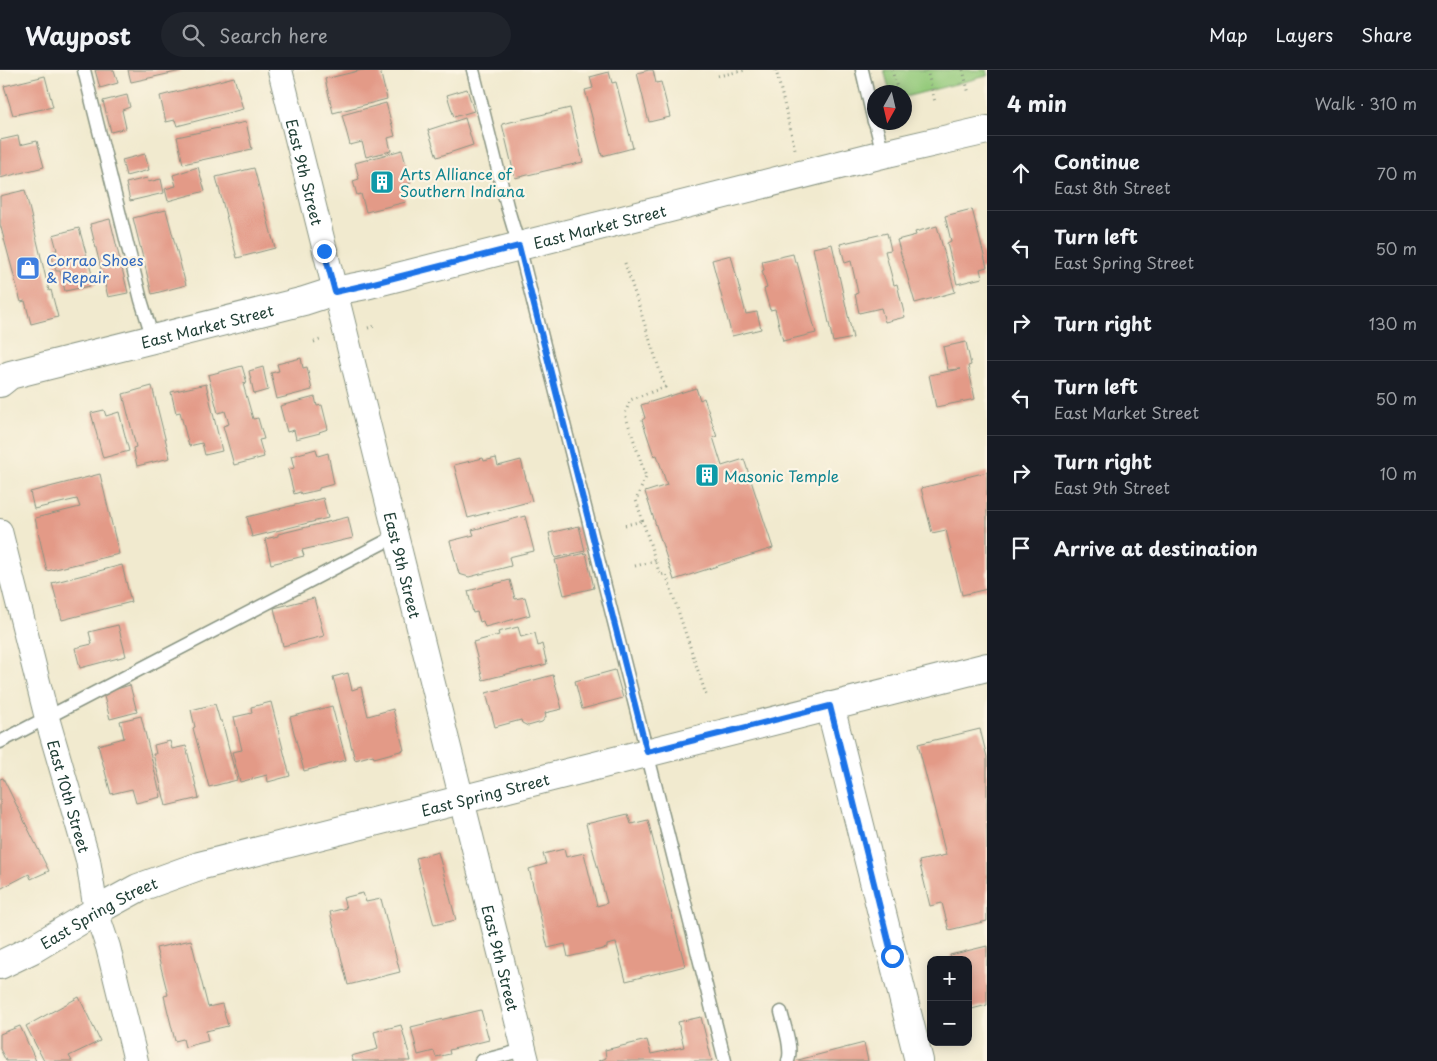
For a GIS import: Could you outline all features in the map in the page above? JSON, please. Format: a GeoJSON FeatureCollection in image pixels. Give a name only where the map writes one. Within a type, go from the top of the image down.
{"type":"FeatureCollection","features":[{"type":"Feature","properties":{"kind":"street","name":"East 9th Street"},"geometry":{"type":"LineString","coordinates":[[280,70],[525,1056]]}},
{"type":"Feature","properties":{"kind":"street","name":"East Market Street"},"geometry":{"type":"LineString","coordinates":[[3,377],[883,154],[987,130]]}},
{"type":"Feature","properties":{"kind":"street","name":"East 10th Street"},"geometry":{"type":"LineString","coordinates":[[0,531],[7,588],[88,860],[96,911],[108,947],[136,1061]]}},
{"type":"Feature","properties":{"kind":"street","name":"East Spring Street"},"geometry":{"type":"LineString","coordinates":[[0,965],[33,949],[138,888],[199,866],[461,798],[987,667]]}},
{"type":"Feature","properties":{"kind":"street"},"geometry":{"type":"LineString","coordinates":[[830,706],[919,1061]]}},
{"type":"Feature","properties":{"kind":"lane"},"geometry":{"type":"LineString","coordinates":[[84,70],[141,300],[153,339]]}},
{"type":"Feature","properties":{"kind":"lane"},"geometry":{"type":"LineString","coordinates":[[473,70],[725,1061]]}},
{"type":"Feature","properties":{"kind":"lane"},"geometry":{"type":"LineString","coordinates":[[862,70],[867,92]]}},
{"type":"Feature","properties":{"kind":"lane"},"geometry":{"type":"LineString","coordinates":[[876,130],[883,154]]}},
{"type":"Feature","properties":{"kind":"lane"},"geometry":{"type":"LineString","coordinates":[[0,742],[396,536]]}},
{"type":"Feature","properties":{"kind":"lane"},"geometry":{"type":"LineString","coordinates":[[781,1012],[790,1051],[788,1061]]}},
{"type":"Feature","properties":{"kind":"lane"},"geometry":{"type":"LineString","coordinates":[[481,1061],[525,1056]]}},
{"type":"Feature","properties":{"kind":"path"},"geometry":{"type":"LineString","coordinates":[[718,76],[746,70]]}},
{"type":"Feature","properties":{"kind":"path"},"geometry":{"type":"LineString","coordinates":[[776,70],[796,154]]}},
{"type":"Feature","properties":{"kind":"path"},"geometry":{"type":"LineString","coordinates":[[892,70],[896,85]]}},
{"type":"Feature","properties":{"kind":"path"},"geometry":{"type":"LineString","coordinates":[[927,70],[935,102]]}},
{"type":"Feature","properties":{"kind":"path"},"geometry":{"type":"LineString","coordinates":[[963,70],[969,94]]}},
{"type":"Feature","properties":{"kind":"path"},"geometry":{"type":"LineString","coordinates":[[625,263],[665,387],[630,400],[625,414],[646,477],[636,500],[660,575],[666,574],[706,695]]}},
{"type":"Feature","properties":{"kind":"path"},"geometry":{"type":"LineString","coordinates":[[625,526],[643,521]]}},
{"type":"Feature","properties":{"kind":"path"},"geometry":{"type":"LineString","coordinates":[[634,566],[656,561]]}},
{"type":"Feature","properties":{"kind":"green space"},"geometry":{"type":"Polygon","coordinates":[[[884,70],[987,70],[987,76],[912,95],[912,85],[888,85],[884,70]]]}},
{"type":"Feature","properties":{"kind":"building"},"geometry":{"type":"Polygon","coordinates":[[[95,70],[114,70],[118,83],[100,88],[95,70]]]}},
{"type":"Feature","properties":{"kind":"building"},"geometry":{"type":"Polygon","coordinates":[[[128,70],[181,70],[181,71],[131,82],[128,70]]]}},
{"type":"Feature","properties":{"kind":"building"},"geometry":{"type":"Polygon","coordinates":[[[362,70],[380,70],[387,99],[333,113],[325,79],[362,70]]]}},
{"type":"Feature","properties":{"kind":"building"},"geometry":{"type":"Polygon","coordinates":[[[653,70],[656,83],[661,82],[670,117],[649,122],[637,73],[653,70]]]}},
{"type":"Feature","properties":{"kind":"building"},"geometry":{"type":"Polygon","coordinates":[[[609,72],[612,83],[616,82],[633,148],[602,156],[585,90],[593,88],[590,77],[609,72]]]}},
{"type":"Feature","properties":{"kind":"building"},"geometry":{"type":"Polygon","coordinates":[[[45,76],[53,107],[13,115],[4,86],[45,76]]]}},
{"type":"Feature","properties":{"kind":"building"},"geometry":{"type":"Polygon","coordinates":[[[234,77],[243,109],[177,126],[175,120],[166,122],[160,96],[234,77]]]}},
{"type":"Feature","properties":{"kind":"building"},"geometry":{"type":"Polygon","coordinates":[[[467,89],[474,111],[454,117],[447,95],[467,89]]]}},
{"type":"Feature","properties":{"kind":"building"},"geometry":{"type":"Polygon","coordinates":[[[127,95],[130,107],[122,110],[126,128],[111,132],[103,101],[127,95]]]}},
{"type":"Feature","properties":{"kind":"building"},"geometry":{"type":"Polygon","coordinates":[[[386,103],[395,136],[388,138],[391,151],[366,157],[362,142],[350,145],[342,115],[386,103]]]}},
{"type":"Feature","properties":{"kind":"building"},"geometry":{"type":"Polygon","coordinates":[[[570,108],[583,162],[515,178],[502,124],[570,108]]]}},
{"type":"Feature","properties":{"kind":"building"},"geometry":{"type":"Polygon","coordinates":[[[465,118],[473,145],[437,157],[428,130],[465,118]]]}},
{"type":"Feature","properties":{"kind":"building"},"geometry":{"type":"Polygon","coordinates":[[[246,122],[252,149],[183,164],[177,137],[246,122]]]}},
{"type":"Feature","properties":{"kind":"building"},"geometry":{"type":"Polygon","coordinates":[[[18,136],[20,145],[37,141],[44,167],[0,178],[0,140],[18,136]]]}},
{"type":"Feature","properties":{"kind":"building","name":"Arts Alliance of Southern Indiana"},"geometry":{"type":"Polygon","coordinates":[[[402,150],[411,183],[401,186],[406,202],[366,212],[361,194],[357,195],[353,181],[359,179],[355,163],[402,150]]]}},
{"type":"Feature","properties":{"kind":"building"},"geometry":{"type":"Polygon","coordinates":[[[145,154],[149,170],[126,176],[122,160],[145,154]]]}},
{"type":"Feature","properties":{"kind":"building"},"geometry":{"type":"Polygon","coordinates":[[[198,167],[205,191],[168,201],[165,189],[176,186],[173,175],[198,167]]]}},
{"type":"Feature","properties":{"kind":"building"},"geometry":{"type":"Polygon","coordinates":[[[254,168],[275,248],[237,258],[216,177],[254,168]]]}},
{"type":"Feature","properties":{"kind":"building"},"geometry":{"type":"Polygon","coordinates":[[[147,178],[148,182],[161,179],[164,193],[130,201],[126,183],[147,178]]]}},
{"type":"Feature","properties":{"kind":"building","name":"Corrao Shoes & Repair"},"geometry":{"type":"Polygon","coordinates":[[[25,190],[49,291],[51,290],[58,317],[31,324],[25,301],[21,302],[0,224],[0,196],[25,190]]]}},
{"type":"Feature","properties":{"kind":"building"},"geometry":{"type":"Polygon","coordinates":[[[972,209],[987,267],[980,269],[982,278],[957,284],[947,243],[951,241],[945,216],[972,209]]]}},
{"type":"Feature","properties":{"kind":"building"},"geometry":{"type":"Polygon","coordinates":[[[166,210],[186,285],[152,294],[133,218],[166,210]]]}},
{"type":"Feature","properties":{"kind":"building"},"geometry":{"type":"Polygon","coordinates":[[[110,219],[128,293],[108,297],[90,224],[110,219]]]}},
{"type":"Feature","properties":{"kind":"building"},"geometry":{"type":"Polygon","coordinates":[[[937,226],[955,292],[915,303],[897,240],[916,235],[915,232],[937,226]]]}},
{"type":"Feature","properties":{"kind":"building"},"geometry":{"type":"Polygon","coordinates":[[[79,228],[95,285],[65,291],[60,271],[56,271],[51,252],[57,250],[53,235],[79,228]]]}},
{"type":"Feature","properties":{"kind":"building"},"geometry":{"type":"Polygon","coordinates":[[[887,233],[891,250],[885,251],[894,285],[897,284],[905,317],[885,322],[881,308],[859,313],[855,294],[858,293],[851,261],[845,263],[840,244],[887,233]]]}},
{"type":"Feature","properties":{"kind":"building"},"geometry":{"type":"Polygon","coordinates":[[[832,244],[853,338],[833,342],[813,248],[832,244]]]}},
{"type":"Feature","properties":{"kind":"building"},"geometry":{"type":"Polygon","coordinates":[[[793,254],[795,262],[797,262],[816,333],[783,341],[775,309],[770,310],[764,289],[767,288],[762,271],[764,270],[762,261],[793,254]]]}},
{"type":"Feature","properties":{"kind":"building"},"geometry":{"type":"Polygon","coordinates":[[[731,255],[746,314],[757,312],[761,329],[732,336],[712,260],[731,255]]]}},
{"type":"Feature","properties":{"kind":"building"},"geometry":{"type":"Polygon","coordinates":[[[966,342],[971,365],[968,366],[975,399],[936,407],[929,375],[960,369],[948,370],[943,347],[966,342]]]}},
{"type":"Feature","properties":{"kind":"building"},"geometry":{"type":"Polygon","coordinates":[[[301,358],[303,368],[307,367],[312,390],[277,399],[271,373],[279,371],[277,364],[301,358]]]}},
{"type":"Feature","properties":{"kind":"building"},"geometry":{"type":"Polygon","coordinates":[[[242,366],[247,383],[243,384],[253,419],[258,418],[264,439],[259,440],[264,457],[234,465],[223,426],[229,424],[225,411],[218,413],[208,375],[242,366]]]}},
{"type":"Feature","properties":{"kind":"building"},"geometry":{"type":"Polygon","coordinates":[[[263,367],[268,390],[254,394],[249,371],[263,367]]]}},
{"type":"Feature","properties":{"kind":"building"},"geometry":{"type":"Polygon","coordinates":[[[206,384],[222,451],[205,455],[202,443],[189,446],[180,412],[176,413],[171,392],[206,384]]]}},
{"type":"Feature","properties":{"kind":"building"},"geometry":{"type":"Polygon","coordinates":[[[152,386],[170,458],[137,466],[133,448],[136,447],[123,394],[152,386]]]}},
{"type":"Feature","properties":{"kind":"building","name":"Masonic Temple"},"geometry":{"type":"Polygon","coordinates":[[[696,388],[700,400],[704,398],[717,437],[713,437],[722,466],[744,459],[773,548],[674,580],[645,492],[667,485],[657,455],[654,456],[642,420],[645,418],[641,405],[696,388]]]}},
{"type":"Feature","properties":{"kind":"building"},"geometry":{"type":"Polygon","coordinates":[[[315,397],[317,406],[322,405],[328,429],[296,439],[294,430],[287,432],[280,406],[315,397]]]}},
{"type":"Feature","properties":{"kind":"building"},"geometry":{"type":"Polygon","coordinates":[[[104,410],[106,416],[119,412],[129,451],[103,458],[91,413],[104,410]]]}},
{"type":"Feature","properties":{"kind":"building"},"geometry":{"type":"Polygon","coordinates":[[[316,449],[318,456],[328,453],[334,484],[319,488],[319,490],[294,494],[288,470],[294,468],[291,456],[316,449]]]}},
{"type":"Feature","properties":{"kind":"building"},"geometry":{"type":"Polygon","coordinates":[[[483,458],[484,461],[496,458],[498,466],[521,460],[532,501],[468,518],[454,465],[483,458]]]}},
{"type":"Feature","properties":{"kind":"building"},"geometry":{"type":"Polygon","coordinates":[[[987,472],[987,589],[962,595],[946,530],[932,533],[921,488],[987,472]]]}},
{"type":"Feature","properties":{"kind":"building"},"geometry":{"type":"Polygon","coordinates":[[[100,474],[119,554],[47,571],[35,518],[80,507],[77,499],[34,509],[30,492],[100,474]]]}},
{"type":"Feature","properties":{"kind":"building"},"geometry":{"type":"Polygon","coordinates":[[[323,498],[328,518],[252,537],[247,517],[323,498]]]}},
{"type":"Feature","properties":{"kind":"building"},"geometry":{"type":"Polygon","coordinates":[[[525,516],[534,551],[509,557],[511,566],[469,577],[459,574],[450,541],[474,535],[472,530],[525,516]]]}},
{"type":"Feature","properties":{"kind":"building"},"geometry":{"type":"Polygon","coordinates":[[[348,517],[353,538],[302,550],[304,556],[271,564],[265,539],[278,536],[278,534],[348,517]]]}},
{"type":"Feature","properties":{"kind":"building"},"geometry":{"type":"Polygon","coordinates":[[[579,526],[585,551],[555,558],[549,533],[579,526]]]}},
{"type":"Feature","properties":{"kind":"building"},"geometry":{"type":"Polygon","coordinates":[[[586,553],[594,588],[564,595],[555,560],[586,553]]]}},
{"type":"Feature","properties":{"kind":"building"},"geometry":{"type":"Polygon","coordinates":[[[122,565],[131,602],[62,620],[52,583],[122,565]]]}},
{"type":"Feature","properties":{"kind":"building"},"geometry":{"type":"Polygon","coordinates":[[[510,580],[515,599],[525,597],[530,615],[485,627],[483,621],[480,622],[477,612],[473,613],[468,591],[510,580]]]}},
{"type":"Feature","properties":{"kind":"building"},"geometry":{"type":"Polygon","coordinates":[[[314,598],[324,636],[283,646],[274,608],[314,598]]]}},
{"type":"Feature","properties":{"kind":"building"},"geometry":{"type":"Polygon","coordinates":[[[118,625],[126,656],[80,668],[75,648],[92,644],[89,632],[118,625]]]}},
{"type":"Feature","properties":{"kind":"building"},"geometry":{"type":"Polygon","coordinates":[[[518,627],[521,637],[535,633],[538,646],[542,644],[547,664],[483,680],[473,642],[499,635],[498,632],[518,627]]]}},
{"type":"Feature","properties":{"kind":"building"},"geometry":{"type":"Polygon","coordinates":[[[615,670],[623,698],[582,709],[575,681],[615,670]]]}},
{"type":"Feature","properties":{"kind":"building"},"geometry":{"type":"Polygon","coordinates":[[[348,673],[352,690],[361,687],[368,716],[393,709],[404,750],[374,758],[373,755],[355,760],[333,677],[348,673]]]}},
{"type":"Feature","properties":{"kind":"building"},"geometry":{"type":"Polygon","coordinates":[[[553,675],[562,709],[545,713],[546,717],[542,722],[528,726],[522,723],[521,720],[495,727],[486,693],[553,675]]]}},
{"type":"Feature","properties":{"kind":"building"},"geometry":{"type":"Polygon","coordinates":[[[130,685],[137,712],[110,719],[103,693],[130,685]]]}},
{"type":"Feature","properties":{"kind":"building"},"geometry":{"type":"Polygon","coordinates":[[[271,702],[290,776],[268,782],[267,775],[240,782],[232,752],[242,750],[234,717],[252,713],[251,707],[271,702]]]}},
{"type":"Feature","properties":{"kind":"building"},"geometry":{"type":"Polygon","coordinates":[[[215,704],[220,721],[222,721],[237,780],[209,787],[193,728],[195,727],[191,710],[215,704]]]}},
{"type":"Feature","properties":{"kind":"building"},"geometry":{"type":"Polygon","coordinates":[[[332,706],[346,760],[304,771],[290,717],[332,706]]]}},
{"type":"Feature","properties":{"kind":"building"},"geometry":{"type":"Polygon","coordinates":[[[141,716],[161,797],[136,803],[132,789],[111,794],[98,745],[124,738],[120,721],[141,716]]]}},
{"type":"Feature","properties":{"kind":"building"},"geometry":{"type":"Polygon","coordinates":[[[980,729],[987,757],[987,921],[949,930],[942,903],[930,906],[919,861],[946,855],[918,744],[980,729]]]}},
{"type":"Feature","properties":{"kind":"building"},"geometry":{"type":"Polygon","coordinates":[[[170,741],[172,749],[186,746],[199,798],[166,806],[153,754],[156,754],[154,745],[170,741]]]}},
{"type":"Feature","properties":{"kind":"building"},"geometry":{"type":"Polygon","coordinates":[[[3,778],[49,871],[31,879],[29,874],[0,889],[0,779],[3,778]]]}},
{"type":"Feature","properties":{"kind":"building"},"geometry":{"type":"Polygon","coordinates":[[[628,814],[631,824],[648,820],[685,966],[626,981],[616,943],[607,945],[607,948],[568,957],[565,944],[548,948],[529,869],[546,864],[543,854],[564,849],[566,857],[584,853],[597,906],[607,903],[586,824],[628,814]]]}},
{"type":"Feature","properties":{"kind":"building"},"geometry":{"type":"Polygon","coordinates":[[[438,852],[456,920],[434,925],[416,858],[438,852]]]}},
{"type":"Feature","properties":{"kind":"building"},"geometry":{"type":"Polygon","coordinates":[[[363,893],[366,902],[381,899],[400,972],[348,985],[330,912],[346,908],[343,898],[363,893]]]}},
{"type":"Feature","properties":{"kind":"building"},"geometry":{"type":"Polygon","coordinates":[[[191,940],[208,1007],[222,1004],[228,1026],[206,1031],[208,1041],[185,1047],[183,1039],[175,1041],[164,996],[168,995],[156,948],[191,940]]]}},
{"type":"Feature","properties":{"kind":"building"},"geometry":{"type":"Polygon","coordinates":[[[987,946],[987,1005],[972,1009],[972,956],[950,955],[987,946]]]}},
{"type":"Feature","properties":{"kind":"building"},"geometry":{"type":"Polygon","coordinates":[[[79,997],[100,1041],[69,1056],[72,1061],[44,1061],[26,1026],[79,997]]]}},
{"type":"Feature","properties":{"kind":"building"},"geometry":{"type":"Polygon","coordinates":[[[481,1010],[489,1040],[449,1050],[450,1054],[436,1057],[434,1051],[418,1055],[411,1027],[481,1010]]]}},
{"type":"Feature","properties":{"kind":"building"},"geometry":{"type":"Polygon","coordinates":[[[701,1017],[712,1061],[598,1061],[606,1058],[605,1050],[647,1040],[651,1054],[684,1047],[678,1022],[701,1017]]]}},
{"type":"Feature","properties":{"kind":"building"},"geometry":{"type":"Polygon","coordinates":[[[401,1025],[411,1061],[353,1061],[351,1056],[378,1049],[374,1032],[401,1025]]]}},
{"type":"Feature","properties":{"kind":"building"},"geometry":{"type":"Polygon","coordinates":[[[20,1026],[36,1061],[6,1061],[0,1049],[0,1034],[20,1026]]]}},
{"type":"Feature","properties":{"kind":"building"},"geometry":{"type":"Polygon","coordinates":[[[864,1043],[868,1061],[798,1061],[798,1060],[864,1043]]]}},
{"type":"Feature","properties":{"kind":"place","name":"Arts Alliance of Southern Indiana"},"geometry":{"type":"Point","coordinates":[382,182]}},
{"type":"Feature","properties":{"kind":"place","name":"Corrao Shoes & Repair"},"geometry":{"type":"Point","coordinates":[28,268]}},
{"type":"Feature","properties":{"kind":"place","name":"Masonic Temple"},"geometry":{"type":"Point","coordinates":[707,475]}},
{"type":"Feature","properties":{"kind":"route"},"geometry":{"type":"LineString","coordinates":[[324,251],[335,292],[519,246],[647,752],[830,706],[892,956]]}}]}
